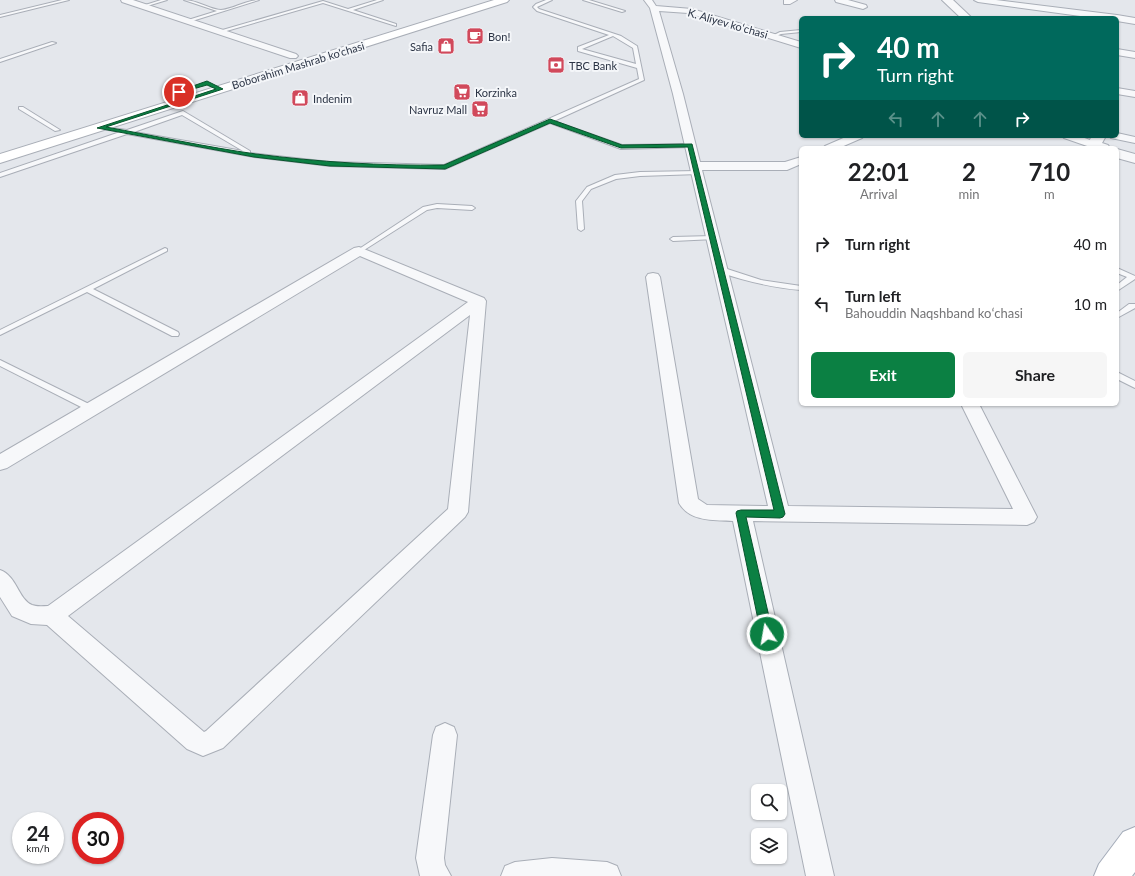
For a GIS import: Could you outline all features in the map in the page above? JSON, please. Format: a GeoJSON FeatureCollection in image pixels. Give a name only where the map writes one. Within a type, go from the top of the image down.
{"type":"FeatureCollection","features":[{"type":"Feature","properties":{"kind":"main road","name":"Boborahim Mashrab ko'chasi"},"geometry":{"type":"LineString","coordinates":[[0,147],[394,25],[469,0]]}},
{"type":"Feature","properties":{"kind":"main road","name":"Boborahim Mashrab ko'chasi"},"geometry":{"type":"LineString","coordinates":[[0,159],[504,0]]}},
{"type":"Feature","properties":{"kind":"main road"},"geometry":{"type":"LineString","coordinates":[[207,83],[220,89]]}},
{"type":"Feature","properties":{"kind":"main road"},"geometry":{"type":"LineString","coordinates":[[1111,876],[1135,844]]}},
{"type":"Feature","properties":{"kind":"street"},"geometry":{"type":"LineString","coordinates":[[125,0],[293,56]]}},
{"type":"Feature","properties":{"kind":"street"},"geometry":{"type":"LineString","coordinates":[[839,0],[863,7]]}},
{"type":"Feature","properties":{"kind":"street"},"geometry":{"type":"LineString","coordinates":[[947,0],[966,16]]}},
{"type":"Feature","properties":{"kind":"street"},"geometry":{"type":"LineString","coordinates":[[978,0],[1099,16]]}},
{"type":"Feature","properties":{"kind":"street"},"geometry":{"type":"LineString","coordinates":[[651,4],[678,94],[780,514]]}},
{"type":"Feature","properties":{"kind":"street","name":"K. Aliyev koʻchasi"},"geometry":{"type":"LineString","coordinates":[[651,4],[689,11],[799,44]]}},
{"type":"Feature","properties":{"kind":"street"},"geometry":{"type":"LineString","coordinates":[[1119,18],[1135,21]]}},
{"type":"Feature","properties":{"kind":"street"},"geometry":{"type":"LineString","coordinates":[[1119,52],[1135,55]]}},
{"type":"Feature","properties":{"kind":"street"},"geometry":{"type":"LineString","coordinates":[[1119,91],[1135,94]]}},
{"type":"Feature","properties":{"kind":"street"},"geometry":{"type":"LineString","coordinates":[[1119,137],[1135,140]]}},
{"type":"Feature","properties":{"kind":"street"},"geometry":{"type":"LineString","coordinates":[[1077,138],[1098,143]]}},
{"type":"Feature","properties":{"kind":"street"},"geometry":{"type":"LineString","coordinates":[[831,146],[840,139]]}},
{"type":"Feature","properties":{"kind":"street"},"geometry":{"type":"LineString","coordinates":[[696,169],[787,166],[799,161]]}},
{"type":"Feature","properties":{"kind":"street"},"geometry":{"type":"LineString","coordinates":[[0,464],[359,251],[479,301]]}},
{"type":"Feature","properties":{"kind":"street"},"geometry":{"type":"LineString","coordinates":[[654,277],[689,503],[703,512],[1027,517],[971,406]]}},
{"type":"Feature","properties":{"kind":"street"},"geometry":{"type":"LineString","coordinates":[[0,579],[20,609],[32,615],[52,616],[196,741],[203,744],[214,740],[458,512],[479,301]]}},
{"type":"Feature","properties":{"kind":"street"},"geometry":{"type":"LineString","coordinates":[[52,616],[479,301]]}},
{"type":"Feature","properties":{"kind":"street"},"geometry":{"type":"LineString","coordinates":[[741,513],[820,876]]}},
{"type":"Feature","properties":{"kind":"street"},"geometry":{"type":"LineString","coordinates":[[437,876],[433,873],[430,858],[445,735]]}},
{"type":"Feature","properties":{"kind":"street"},"geometry":{"type":"LineString","coordinates":[[515,876],[552,872],[607,876]]}},
{"type":"Feature","properties":{"kind":"lane"},"geometry":{"type":"LineString","coordinates":[[0,16],[66,0]]}},
{"type":"Feature","properties":{"kind":"lane"},"geometry":{"type":"LineString","coordinates":[[144,6],[165,0]]}},
{"type":"Feature","properties":{"kind":"lane"},"geometry":{"type":"LineString","coordinates":[[186,0],[221,11]]}},
{"type":"Feature","properties":{"kind":"lane"},"geometry":{"type":"LineString","coordinates":[[189,21],[258,0]]}},
{"type":"Feature","properties":{"kind":"lane"},"geometry":{"type":"LineString","coordinates":[[221,31],[320,1],[329,0]]}},
{"type":"Feature","properties":{"kind":"lane"},"geometry":{"type":"LineString","coordinates":[[349,10],[382,0]]}},
{"type":"Feature","properties":{"kind":"lane"},"geometry":{"type":"LineString","coordinates":[[99,128],[254,155],[330,164],[445,167],[642,80],[635,47],[613,35],[538,10],[535,7],[550,0]]}},
{"type":"Feature","properties":{"kind":"lane"},"geometry":{"type":"LineString","coordinates":[[585,0],[623,11]]}},
{"type":"Feature","properties":{"kind":"lane"},"geometry":{"type":"LineString","coordinates":[[320,1],[394,25]]}},
{"type":"Feature","properties":{"kind":"lane"},"geometry":{"type":"LineString","coordinates":[[774,36],[780,33],[799,31]]}},
{"type":"Feature","properties":{"kind":"lane"},"geometry":{"type":"LineString","coordinates":[[613,35],[580,48],[580,50],[640,67]]}},
{"type":"Feature","properties":{"kind":"lane"},"geometry":{"type":"LineString","coordinates":[[0,61],[54,43]]}},
{"type":"Feature","properties":{"kind":"lane"},"geometry":{"type":"LineString","coordinates":[[22,108],[57,130]]}},
{"type":"Feature","properties":{"kind":"lane"},"geometry":{"type":"LineString","coordinates":[[0,175],[124,132],[183,114],[254,155]]}},
{"type":"Feature","properties":{"kind":"lane"},"geometry":{"type":"LineString","coordinates":[[550,121],[621,147],[690,146]]}},
{"type":"Feature","properties":{"kind":"lane"},"geometry":{"type":"LineString","coordinates":[[581,229],[579,201],[589,188],[616,177],[696,169]]}},
{"type":"Feature","properties":{"kind":"lane"},"geometry":{"type":"LineString","coordinates":[[359,251],[426,208],[437,206],[472,208]]}},
{"type":"Feature","properties":{"kind":"lane"},"geometry":{"type":"LineString","coordinates":[[673,239],[713,238]]}},
{"type":"Feature","properties":{"kind":"lane"},"geometry":{"type":"LineString","coordinates":[[0,333],[164,250]]}},
{"type":"Feature","properties":{"kind":"lane"},"geometry":{"type":"LineString","coordinates":[[721,270],[752,280],[785,287],[799,288]]}},
{"type":"Feature","properties":{"kind":"lane"},"geometry":{"type":"LineString","coordinates":[[1119,271],[1133,275]]}},
{"type":"Feature","properties":{"kind":"lane"},"geometry":{"type":"LineString","coordinates":[[1119,287],[1133,275]]}},
{"type":"Feature","properties":{"kind":"lane"},"geometry":{"type":"LineString","coordinates":[[87,289],[174,334]]}},
{"type":"Feature","properties":{"kind":"lane"},"geometry":{"type":"LineString","coordinates":[[1119,315],[1132,306],[1135,306]]}},
{"type":"Feature","properties":{"kind":"lane"},"geometry":{"type":"LineString","coordinates":[[0,363],[92,409]]}},
{"type":"Feature","properties":{"kind":"lane"},"geometry":{"type":"LineString","coordinates":[[1119,376],[1135,385]]}},
{"type":"Feature","properties":{"kind":"place","name":"Bon!"},"geometry":{"type":"Point","coordinates":[475,36]}},
{"type":"Feature","properties":{"kind":"place","name":"Safia"},"geometry":{"type":"Point","coordinates":[446,46]}},
{"type":"Feature","properties":{"kind":"place","name":"TBC Bank"},"geometry":{"type":"Point","coordinates":[556,65]}},
{"type":"Feature","properties":{"kind":"place","name":"Korzinka"},"geometry":{"type":"Point","coordinates":[462,92]}},
{"type":"Feature","properties":{"kind":"place","name":"Indenim"},"geometry":{"type":"Point","coordinates":[300,98]}},
{"type":"Feature","properties":{"kind":"place","name":"Navruz Mall"},"geometry":{"type":"Point","coordinates":[480,109]}},
{"type":"Feature","properties":{"kind":"route"},"geometry":{"type":"LineString","coordinates":[[179,92],[207,83],[220,89],[99,128],[254,155],[330,164],[426,167],[445,167],[550,121],[621,147],[690,146],[780,514],[741,513],[767,634]]}}]}
